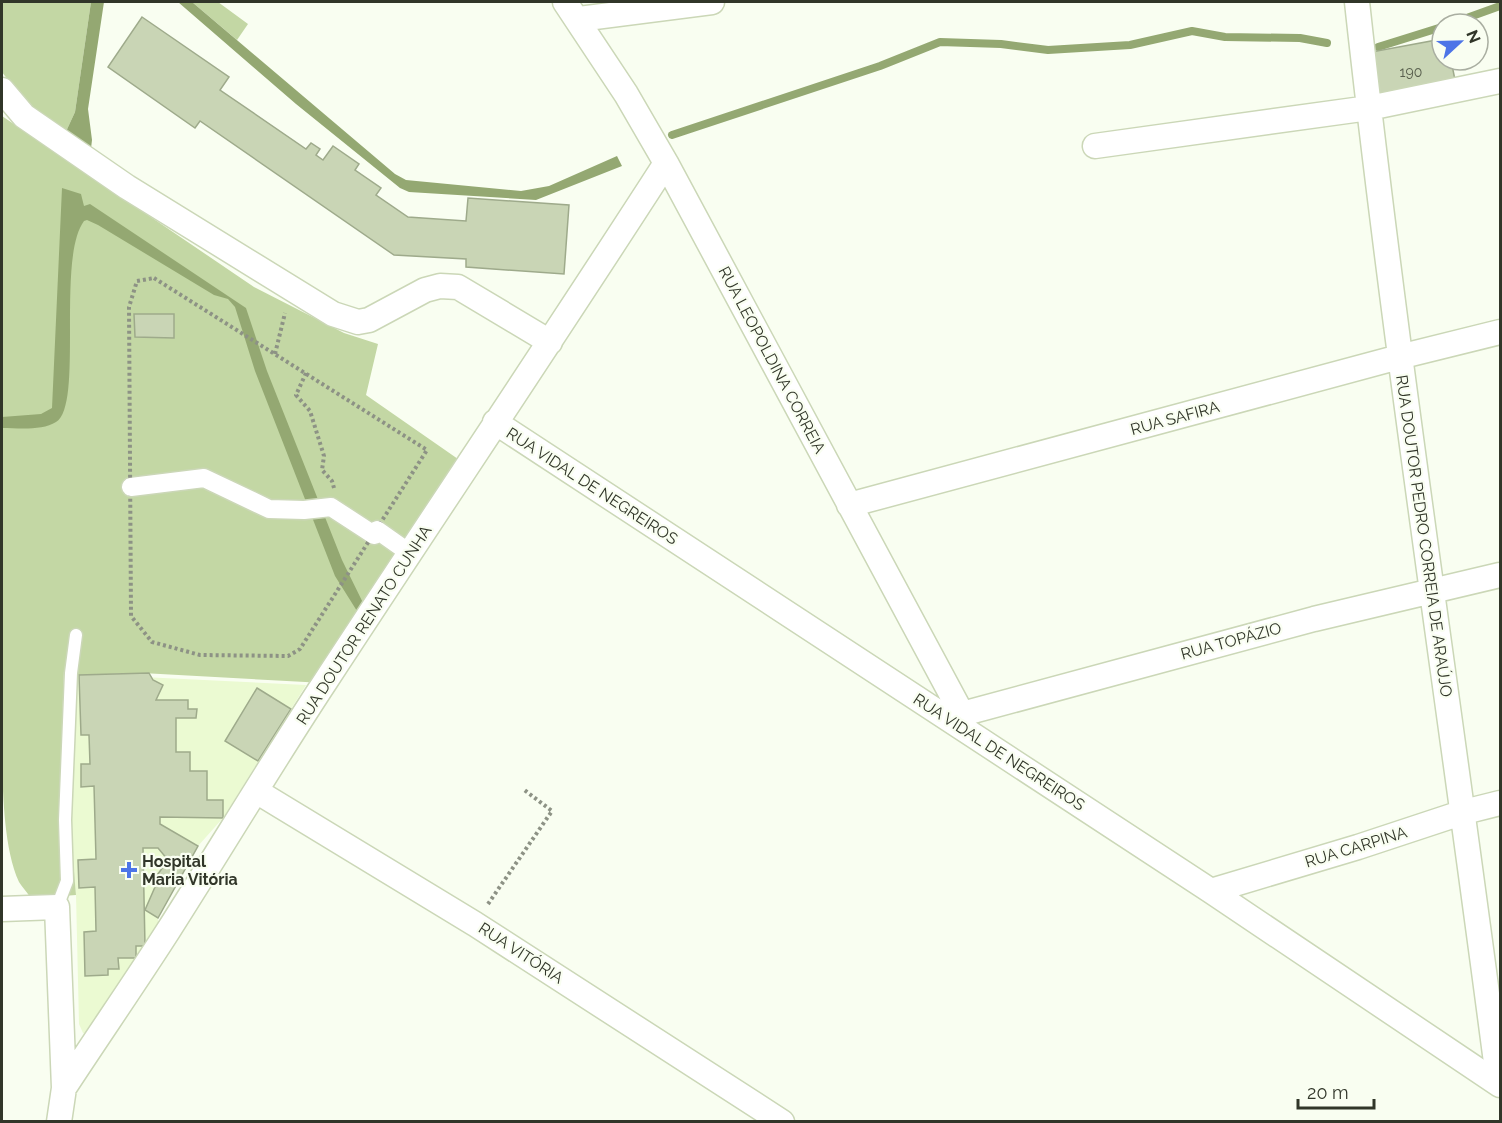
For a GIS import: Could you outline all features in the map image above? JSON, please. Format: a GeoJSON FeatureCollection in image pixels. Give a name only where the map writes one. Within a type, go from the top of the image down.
{"type":"FeatureCollection","features":[{"type":"Feature","properties":{"kind":"street"},"geometry":{"type":"LineString","coordinates":[[572,10],[712,2]]}},
{"type":"Feature","properties":{"kind":"street","name":"RUA DOUTOR PEDRO CORREIA DE ARAÚJO"},"geometry":{"type":"LineString","coordinates":[[1357,2],[1399,357],[1464,812],[1495,1074]]}},
{"type":"Feature","properties":{"kind":"street","name":"RUA LEOPOLDINA CORREIA"},"geometry":{"type":"LineString","coordinates":[[572,10],[626,93],[666,163],[849,505],[960,720]]}},
{"type":"Feature","properties":{"kind":"street"},"geometry":{"type":"LineString","coordinates":[[1095,146],[1369,108],[1500,81]]}},
{"type":"Feature","properties":{"kind":"street"},"geometry":{"type":"LineString","coordinates":[[2,90],[24,116],[127,187],[333,314],[358,322],[369,320],[425,290],[440,286],[458,287],[550,342]]}},
{"type":"Feature","properties":{"kind":"street","name":"RUA DOUTOR RENATO CUNHA"},"geometry":{"type":"LineString","coordinates":[[64,1088],[168,931],[324,683],[411,554],[666,163]]}},
{"type":"Feature","properties":{"kind":"street","name":"RUA SAFIRA"},"geometry":{"type":"LineString","coordinates":[[849,505],[1399,357],[1500,333]]}},
{"type":"Feature","properties":{"kind":"street","name":"RUA VIDAL DE NEGREIROS"},"geometry":{"type":"LineString","coordinates":[[495,422],[960,720],[1211,891],[1495,1074]]}},
{"type":"Feature","properties":{"kind":"street"},"geometry":{"type":"LineString","coordinates":[[131,487],[204,478],[269,509],[304,510],[334,501],[375,527],[411,554]]}},
{"type":"Feature","properties":{"kind":"street","name":"RUA TOPÁZIO"},"geometry":{"type":"LineString","coordinates":[[960,720],[1314,619],[1500,575]]}},
{"type":"Feature","properties":{"kind":"street","name":"RUA VITÓRIA"},"geometry":{"type":"LineString","coordinates":[[256,790],[475,924],[782,1122]]}},
{"type":"Feature","properties":{"kind":"street","name":"RUA CARPINA"},"geometry":{"type":"LineString","coordinates":[[1211,891],[1358,847],[1464,812],[1500,803]]}},
{"type":"Feature","properties":{"kind":"street"},"geometry":{"type":"LineString","coordinates":[[2,909],[57,907],[64,1088],[59,1122]]}},
{"type":"Feature","properties":{"kind":"lane"},"geometry":{"type":"LineString","coordinates":[[57,907],[67,881],[65,820],[71,673],[76,635]]}},
{"type":"Feature","properties":{"kind":"path"},"geometry":{"type":"LineString","coordinates":[[154,278],[275,354],[428,450],[375,527],[354,565],[300,649],[288,656],[200,655],[152,642],[131,616],[129,308],[137,281],[154,278]]}},
{"type":"Feature","properties":{"kind":"path"},"geometry":{"type":"LineString","coordinates":[[275,354],[291,289]]}},
{"type":"Feature","properties":{"kind":"path"},"geometry":{"type":"LineString","coordinates":[[306,374],[296,395],[310,411],[324,456],[322,470],[332,481],[334,501]]}},
{"type":"Feature","properties":{"kind":"path"},"geometry":{"type":"LineString","coordinates":[[475,924],[552,811],[523,789]]}},
{"type":"Feature","properties":{"kind":"shaded area"},"geometry":{"type":"Polygon","coordinates":[[[2,2],[91,2],[75,112],[63,138],[34,115],[2,72],[2,2]]]}},
{"type":"Feature","properties":{"kind":"shaded area"},"geometry":{"type":"Polygon","coordinates":[[[91,2],[104,2],[88,109],[92,140],[90,157],[63,138],[75,112],[91,2]]]}},
{"type":"Feature","properties":{"kind":"shaded area"},"geometry":{"type":"Polygon","coordinates":[[[178,2],[192,2],[395,174],[406,180],[521,191],[549,186],[617,156],[622,166],[536,200],[409,192],[400,188],[296,104],[178,2]]]}},
{"type":"Feature","properties":{"kind":"shaded area"},"geometry":{"type":"Polygon","coordinates":[[[192,2],[218,2],[248,24],[237,40],[192,2]]]}},
{"type":"Feature","properties":{"kind":"shaded area"},"geometry":{"type":"Polygon","coordinates":[[[2,116],[254,287],[344,333],[378,344],[366,395],[468,466],[324,683],[142,673],[79,675],[64,671],[62,727],[76,895],[36,898],[30,897],[19,882],[14,869],[7,838],[3,789],[2,116]]]}},
{"type":"Feature","properties":{"kind":"shaded area"},"geometry":{"type":"Polygon","coordinates":[[[62,188],[81,194],[84,206],[90,204],[246,308],[267,371],[342,560],[367,611],[362,619],[335,576],[255,371],[235,307],[228,299],[214,295],[87,220],[84,221],[76,240],[72,266],[70,361],[64,410],[56,422],[44,427],[2,428],[2,417],[41,414],[52,408],[62,188]]]}},
{"type":"Feature","properties":{"kind":"shaded area","name":"Hospital Maria Vitória"},"geometry":{"type":"Polygon","coordinates":[[[64,671],[80,674],[306,685],[223,818],[198,846],[158,918],[158,923],[87,1035],[83,1033],[79,1024],[76,895],[62,727],[64,671]]]}},
{"type":"Feature","properties":{"kind":"building"},"geometry":{"type":"Polygon","coordinates":[[[142,17],[229,77],[220,90],[306,149],[311,143],[320,149],[316,155],[323,160],[333,146],[359,164],[355,170],[381,188],[376,195],[408,217],[466,221],[468,198],[569,205],[564,274],[466,267],[466,259],[394,255],[200,121],[195,128],[108,67],[142,17]]]}},
{"type":"Feature","properties":{"kind":"building"},"geometry":{"type":"Polygon","coordinates":[[[1430,41],[1430,72],[1453,72],[1456,85],[1374,99],[1366,53],[1430,41]]]}},
{"type":"Feature","properties":{"kind":"building"},"geometry":{"type":"Polygon","coordinates":[[[134,314],[174,314],[174,338],[135,337],[134,314]]]}},
{"type":"Feature","properties":{"kind":"building"},"geometry":{"type":"Polygon","coordinates":[[[149,673],[153,680],[163,685],[156,700],[188,700],[188,709],[197,709],[196,718],[176,718],[176,752],[190,752],[190,771],[207,771],[207,800],[223,800],[223,818],[160,817],[160,824],[198,846],[158,918],[145,910],[155,887],[153,881],[168,860],[158,848],[143,848],[145,946],[136,946],[136,958],[118,958],[119,969],[108,969],[108,975],[85,976],[84,932],[96,931],[95,887],[79,888],[78,860],[96,859],[94,786],[81,787],[81,764],[90,764],[89,735],[81,735],[79,675],[149,673]]]}},
{"type":"Feature","properties":{"kind":"building"},"geometry":{"type":"Polygon","coordinates":[[[257,688],[291,709],[258,761],[225,741],[257,688]]]}},
{"type":"Feature","properties":{"kind":"waterway"},"geometry":{"type":"LineString","coordinates":[[1483,12],[1500,6]]}},
{"type":"Feature","properties":{"kind":"waterway"},"geometry":{"type":"LineString","coordinates":[[672,135],[880,66],[940,42],[1001,44],[1048,50],[1130,45],[1192,31],[1225,37],[1300,38],[1327,43]]}},
{"type":"Feature","properties":{"kind":"waterway"},"geometry":{"type":"LineString","coordinates":[[1378,47],[1430,31]]}},
{"type":"Feature","properties":{"kind":"place","name":"Hospital Maria Vitória"},"geometry":{"type":"Point","coordinates":[129,870]}}]}
